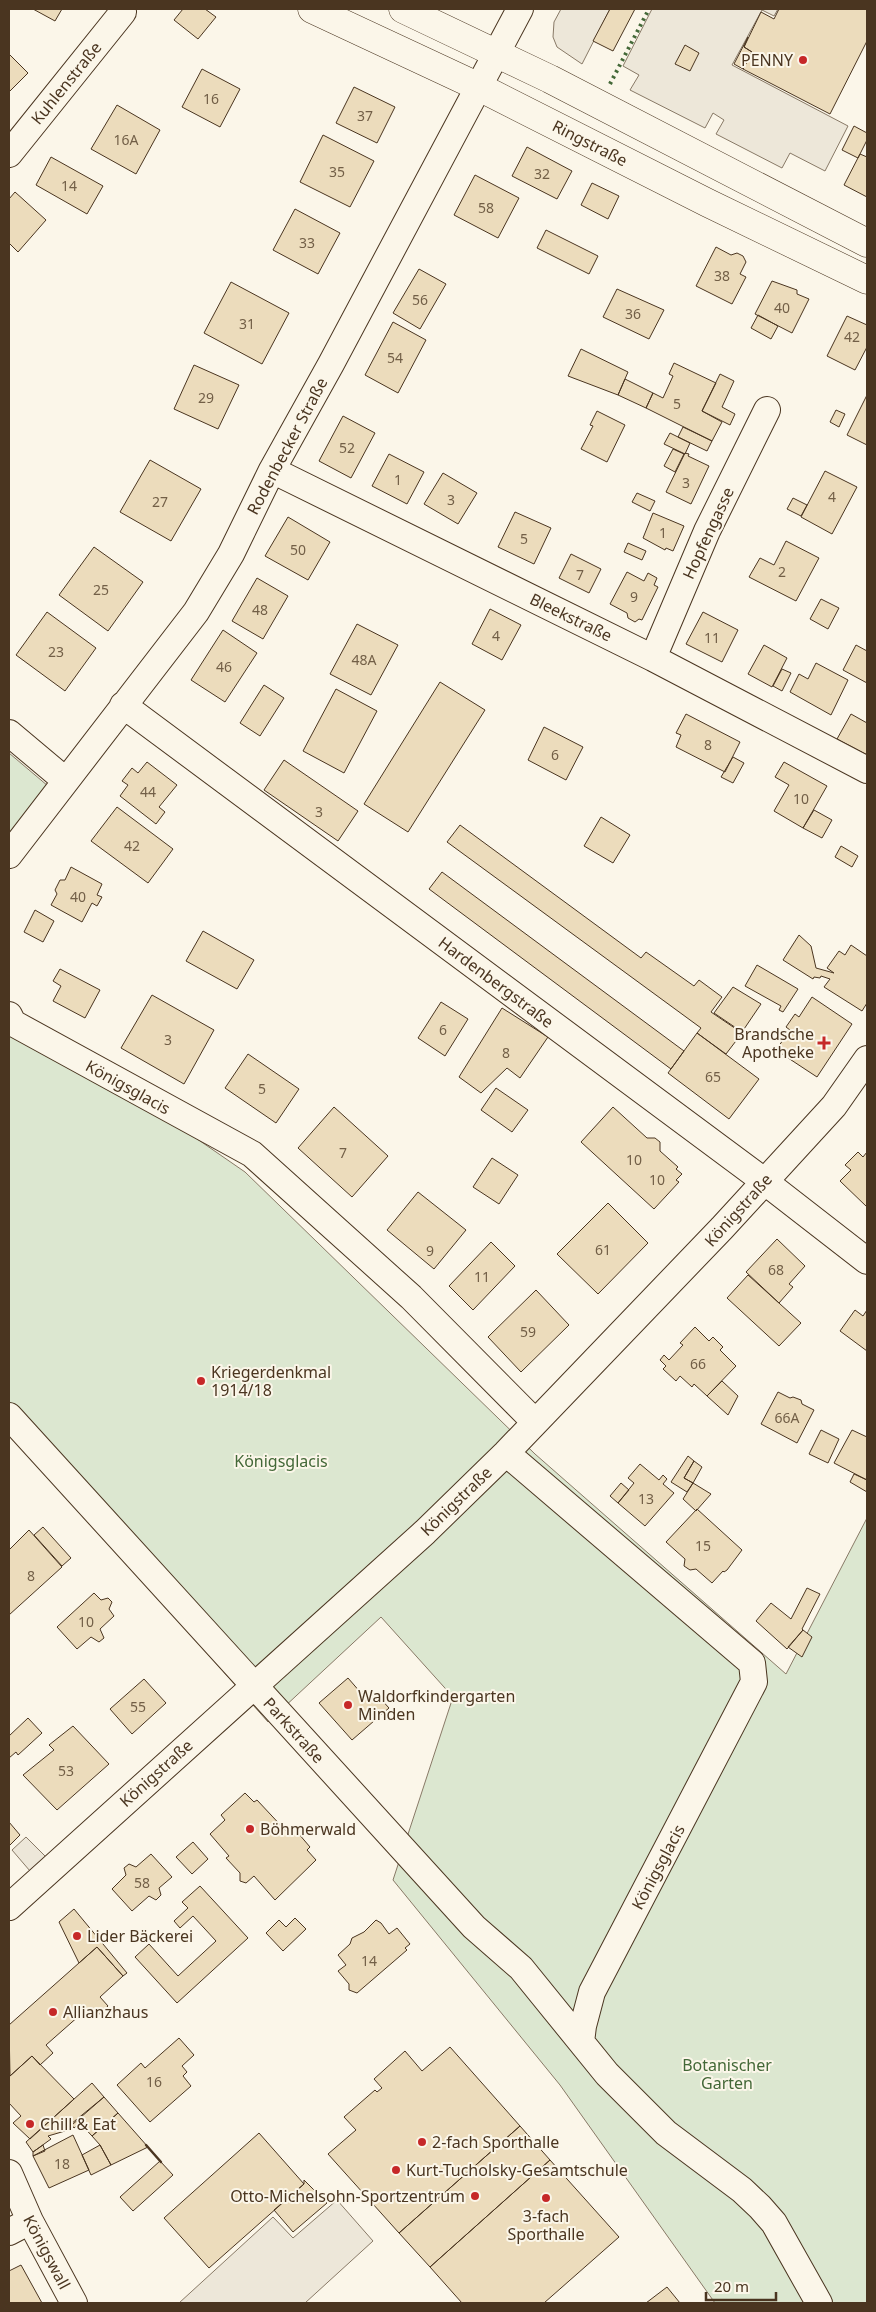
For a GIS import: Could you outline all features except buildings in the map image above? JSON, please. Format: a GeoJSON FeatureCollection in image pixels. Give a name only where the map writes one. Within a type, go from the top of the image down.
{"type":"FeatureCollection","features":[{"type":"Feature","properties":{"kind":"main road","name":"Ringstraße"},"geometry":{"type":"LineString","coordinates":[[312,9],[479,87],[708,203],[867,280]]}},
{"type":"Feature","properties":{"kind":"main road"},"geometry":{"type":"LineString","coordinates":[[403,9],[497,53],[867,243]]}},
{"type":"Feature","properties":{"kind":"street","name":"Rodenbecker Straße"},"geometry":{"type":"LineString","coordinates":[[9,855],[196,612],[230,554],[272,470],[520,9]]}},
{"type":"Feature","properties":{"kind":"street","name":"Kuhlenstraße"},"geometry":{"type":"LineString","coordinates":[[9,154],[123,12]]}},
{"type":"Feature","properties":{"kind":"street","name":"Hopfengasse"},"geometry":{"type":"LineString","coordinates":[[653,658],[707,531],[768,410]]}},
{"type":"Feature","properties":{"kind":"street","name":"Bleekstraße"},"geometry":{"type":"LineString","coordinates":[[272,470],[653,658],[867,770]]}},
{"type":"Feature","properties":{"kind":"street","name":"Hardenbergstraße"},"geometry":{"type":"LineString","coordinates":[[123,705],[764,1181],[867,1261]]}},
{"type":"Feature","properties":{"kind":"street"},"geometry":{"type":"LineString","coordinates":[[9,733],[65,780]]}},
{"type":"Feature","properties":{"kind":"street","name":"Königsglacis"},"geometry":{"type":"LineString","coordinates":[[9,1015],[13,1023],[252,1154],[411,1297],[535,1422]]}},
{"type":"Feature","properties":{"kind":"street","name":"Königstraße"},"geometry":{"type":"LineString","coordinates":[[9,1907],[424,1532],[506,1452],[687,1266],[834,1106],[867,1059]]}},
{"type":"Feature","properties":{"kind":"street","name":"Parkstraße"},"geometry":{"type":"LineString","coordinates":[[9,1416],[474,1928],[521,1968],[582,2042]]}},
{"type":"Feature","properties":{"kind":"street","name":"Königsglacis"},"geometry":{"type":"LineString","coordinates":[[506,1452],[752,1663],[754,1682],[592,1992],[582,2026],[582,2042]]}},
{"type":"Feature","properties":{"kind":"street"},"geometry":{"type":"LineString","coordinates":[[582,2042],[606,2074],[666,2133],[742,2190],[760,2207],[774,2223],[819,2303]]}},
{"type":"Feature","properties":{"kind":"street","name":"Königswall"},"geometry":{"type":"LineString","coordinates":[[9,2173],[20,2227],[74,2303]]}},
{"type":"Feature","properties":{"kind":"green space"},"geometry":{"type":"Polygon","coordinates":[[[9,753],[48,786],[9,843],[9,753]]]}},
{"type":"Feature","properties":{"kind":"green space","name":"Königsglacis"},"geometry":{"type":"Polygon","coordinates":[[[9,1009],[245,1172],[535,1454],[786,1674],[867,1518],[867,2303],[715,2303],[560,2085],[393,1880],[453,1697],[381,1617],[268,1722],[9,1429],[9,1009]]]}},
{"type":"Feature","properties":{"kind":"shaded area"},"geometry":{"type":"Polygon","coordinates":[[[561,9],[610,9],[582,64],[557,47],[553,37],[554,22],[561,9]]]}},
{"type":"Feature","properties":{"kind":"shaded area"},"geometry":{"type":"Polygon","coordinates":[[[652,9],[778,9],[774,16],[762,10],[732,65],[848,126],[825,171],[790,153],[782,168],[716,134],[724,120],[713,113],[705,128],[630,90],[639,75],[623,66],[652,9]]]}},
{"type":"Feature","properties":{"kind":"shaded area"},"geometry":{"type":"Polygon","coordinates":[[[26,1837],[46,1857],[30,1871],[12,1850],[26,1837]]]}},
{"type":"Feature","properties":{"kind":"shaded area"},"geometry":{"type":"Polygon","coordinates":[[[337,2200],[373,2241],[305,2303],[179,2303],[273,2217],[293,2238],[337,2200]]]}},
{"type":"Feature","properties":{"kind":"hedge"},"geometry":{"type":"LineString","coordinates":[[610,84],[649,9]]}},
{"type":"Feature","properties":{"kind":"wall"},"geometry":{"type":"LineString","coordinates":[[146,2145],[161,2162]]}},
{"type":"Feature","properties":{"kind":"place","name":"PENNY"},"geometry":{"type":"Point","coordinates":[803,60]}},
{"type":"Feature","properties":{"kind":"place","name":"Brandsche Apotheke"},"geometry":{"type":"Point","coordinates":[824,1043]}},
{"type":"Feature","properties":{"kind":"place","name":"Kriegerdenkmal 1914/18"},"geometry":{"type":"Point","coordinates":[201,1381]}},
{"type":"Feature","properties":{"kind":"place","name":"Waldorfkindergarten Minden"},"geometry":{"type":"Point","coordinates":[348,1705]}},
{"type":"Feature","properties":{"kind":"place","name":"Böhmerwald"},"geometry":{"type":"Point","coordinates":[250,1829]}},
{"type":"Feature","properties":{"kind":"place","name":"Lider Bäckerei"},"geometry":{"type":"Point","coordinates":[77,1936]}},
{"type":"Feature","properties":{"kind":"place","name":"Allianzhaus"},"geometry":{"type":"Point","coordinates":[53,2012]}},
{"type":"Feature","properties":{"kind":"place","name":"Chill & Eat"},"geometry":{"type":"Point","coordinates":[30,2124]}},
{"type":"Feature","properties":{"kind":"place","name":"2-fach Sporthalle"},"geometry":{"type":"Point","coordinates":[422,2142]}},
{"type":"Feature","properties":{"kind":"place","name":"Kurt-Tucholsky-Gesamtschule"},"geometry":{"type":"Point","coordinates":[396,2170]}},
{"type":"Feature","properties":{"kind":"place","name":"Otto-Michelsohn-Sportzentrum"},"geometry":{"type":"Point","coordinates":[475,2196]}},
{"type":"Feature","properties":{"kind":"place","name":"3-fach Sporthalle"},"geometry":{"type":"Point","coordinates":[546,2198]}},
{"type":"Feature","properties":{"kind":"park label","name":"Botanischer Garten"},"geometry":{"type":"Point","coordinates":[727,2074]}}]}
